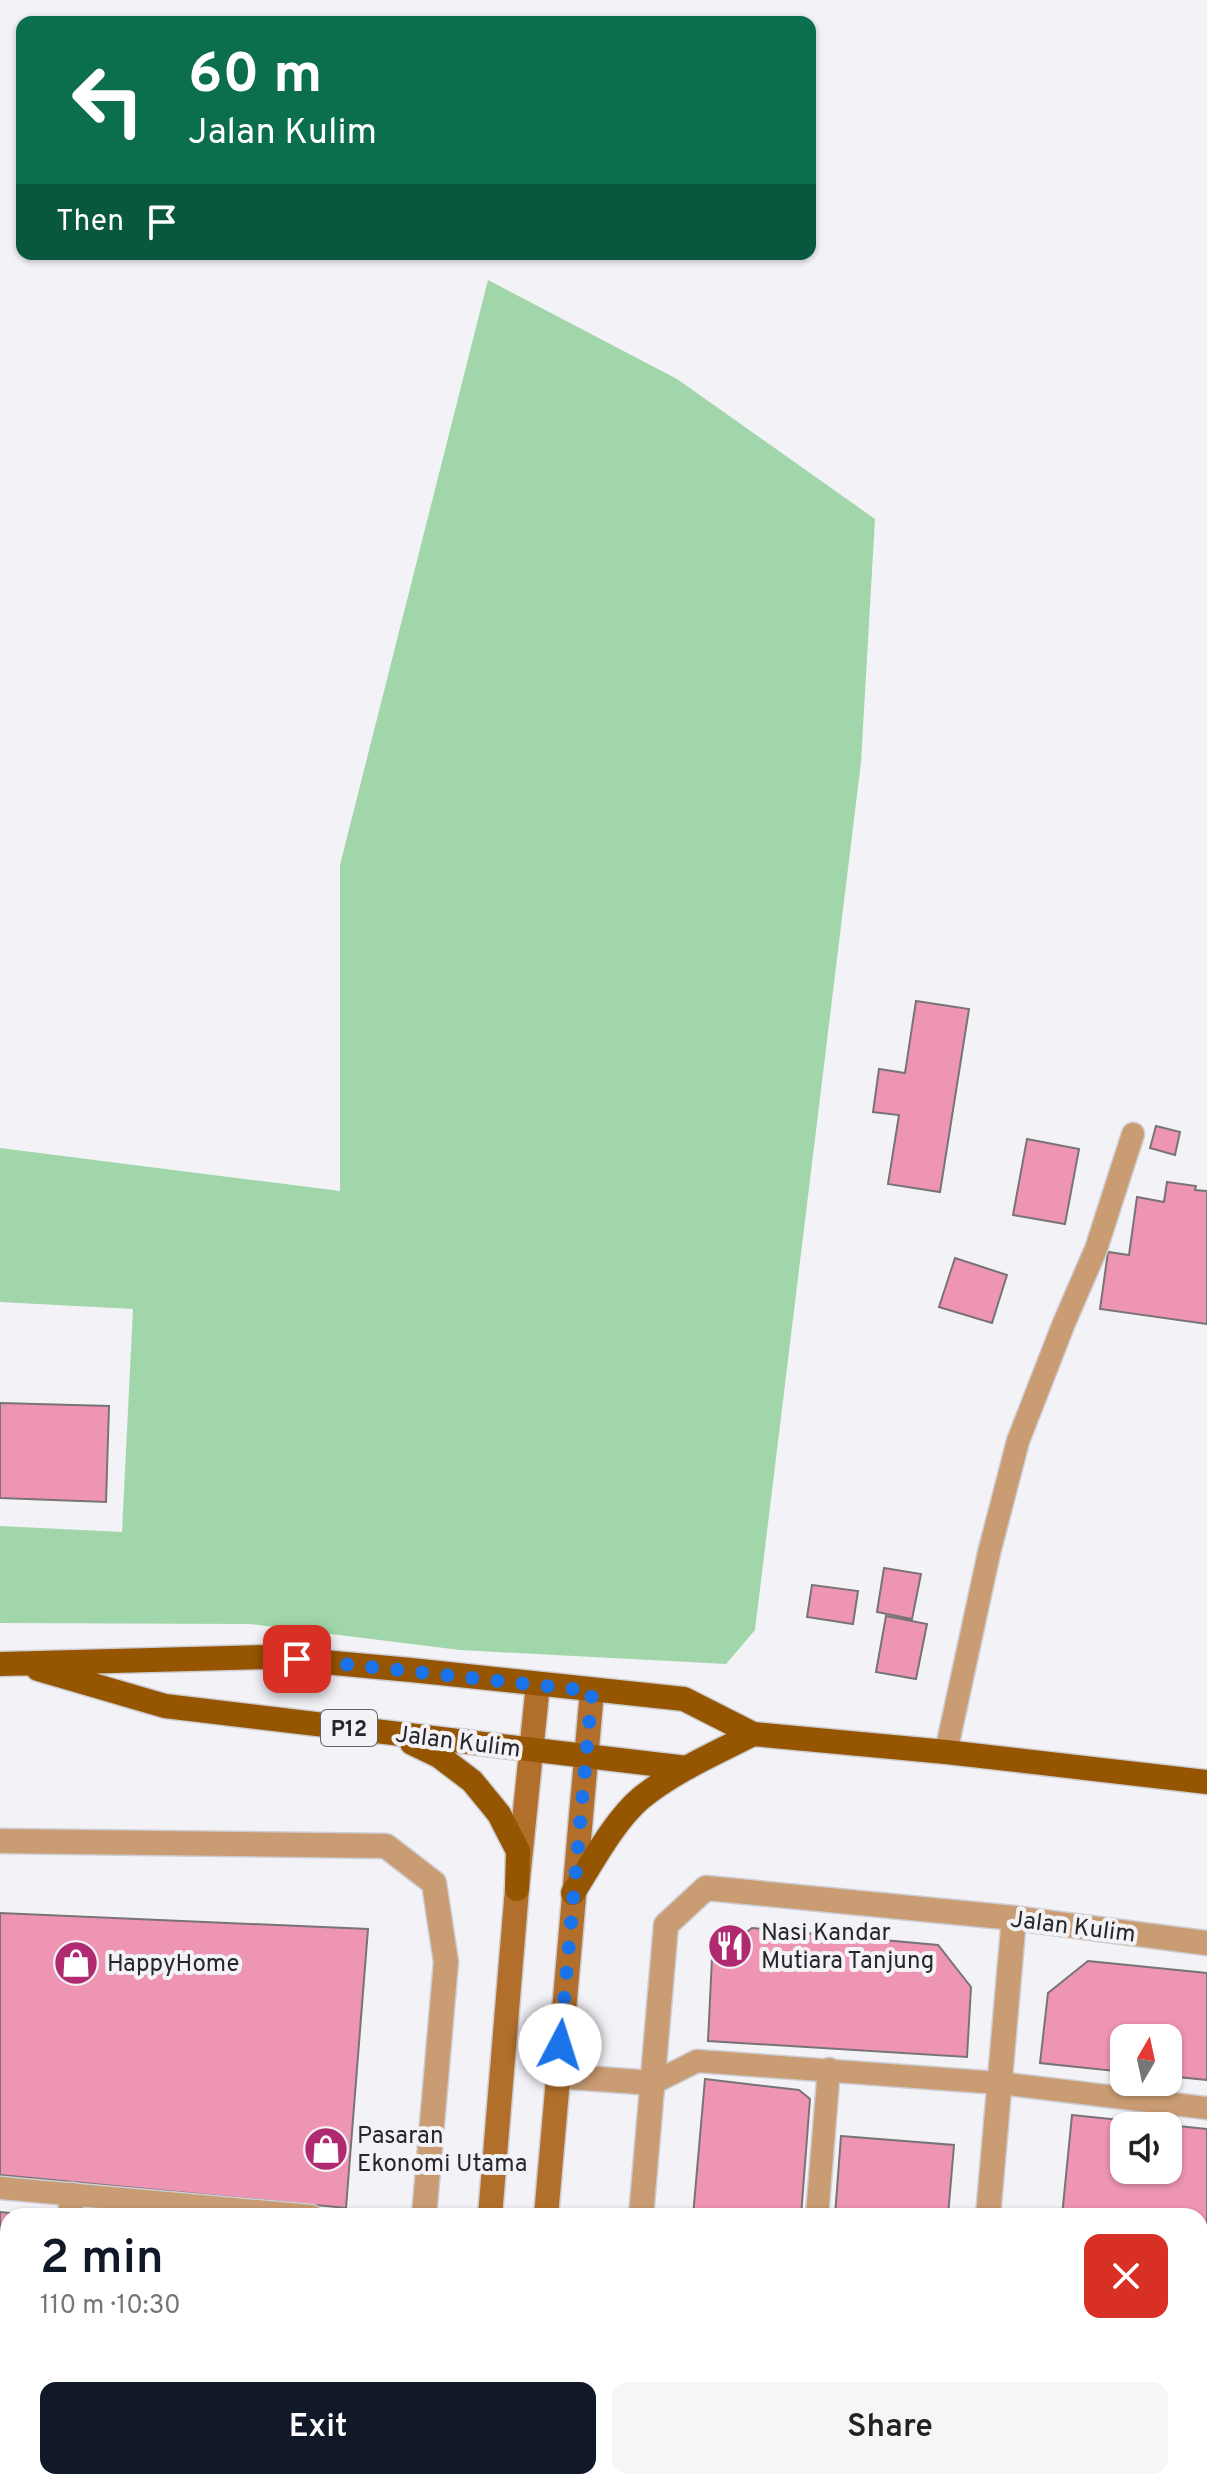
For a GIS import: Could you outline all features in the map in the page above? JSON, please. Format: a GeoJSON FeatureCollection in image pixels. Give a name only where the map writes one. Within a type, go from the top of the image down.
{"type":"FeatureCollection","features":[{"type":"Feature","properties":{"kind":"main road","name":"Jalan Kulim"},"geometry":{"type":"LineString","coordinates":[[8,1663],[268,1657],[684,1699],[753,1734],[1207,1782]]}},
{"type":"Feature","properties":{"kind":"main road","name":"Jalan Kulim"},"geometry":{"type":"LineString","coordinates":[[8,1663],[165,1706],[687,1768]]}},
{"type":"Feature","properties":{"kind":"main road"},"geometry":{"type":"LineString","coordinates":[[491,2208],[517,1889],[538,1684]]}},
{"type":"Feature","properties":{"kind":"main road"},"geometry":{"type":"LineString","coordinates":[[547,2208],[592,1691]]}},
{"type":"Feature","properties":{"kind":"main road"},"geometry":{"type":"LineString","coordinates":[[395,1734],[439,1756],[472,1781],[499,1814],[518,1851],[517,1889]]}},
{"type":"Feature","properties":{"kind":"main road"},"geometry":{"type":"LineString","coordinates":[[573,1893],[605,1843],[640,1799],[687,1768],[753,1734]]}},
{"type":"Feature","properties":{"kind":"street"},"geometry":{"type":"LineString","coordinates":[[0,1841],[386,1846],[434,1883],[446,1962],[425,2208]]}},
{"type":"Feature","properties":{"kind":"street","name":"Jalan Kulim"},"geometry":{"type":"LineString","coordinates":[[653,2083],[666,1925],[706,1888],[1014,1918],[1207,1943]]}},
{"type":"Feature","properties":{"kind":"street"},"geometry":{"type":"LineString","coordinates":[[989,2208],[1014,1918]]}},
{"type":"Feature","properties":{"kind":"street"},"geometry":{"type":"LineString","coordinates":[[557,2076],[653,2083],[642,2208]]}},
{"type":"Feature","properties":{"kind":"lane"},"geometry":{"type":"LineString","coordinates":[[946,1752],[989,1553],[1018,1441],[1096,1249],[1133,1134]]}},
{"type":"Feature","properties":{"kind":"lane"},"geometry":{"type":"LineString","coordinates":[[653,2083],[697,2061],[999,2083],[1207,2108]]}},
{"type":"Feature","properties":{"kind":"lane"},"geometry":{"type":"LineString","coordinates":[[818,2208],[829,2069]]}},
{"type":"Feature","properties":{"kind":"lane"},"geometry":{"type":"LineString","coordinates":[[0,2188],[71,2205],[134,2208]]}},
{"type":"Feature","properties":{"kind":"green space"},"geometry":{"type":"Polygon","coordinates":[[[488,280],[677,379],[875,519],[861,762],[755,1630],[726,1664],[460,1650],[249,1624],[0,1623],[0,1526],[122,1532],[133,1309],[0,1302],[0,1148],[340,1191],[340,865],[488,280]]]}},
{"type":"Feature","properties":{"kind":"building"},"geometry":{"type":"Polygon","coordinates":[[[916,1001],[969,1009],[940,1192],[888,1184],[899,1115],[873,1112],[879,1069],[905,1073],[916,1001]]]}},
{"type":"Feature","properties":{"kind":"building"},"geometry":{"type":"Polygon","coordinates":[[[1156,1126],[1180,1132],[1175,1155],[1150,1148],[1156,1126]]]}},
{"type":"Feature","properties":{"kind":"building"},"geometry":{"type":"Polygon","coordinates":[[[1027,1139],[1079,1149],[1065,1224],[1013,1215],[1027,1139]]]}},
{"type":"Feature","properties":{"kind":"building"},"geometry":{"type":"Polygon","coordinates":[[[1167,1182],[1196,1186],[1195,1190],[1207,1191],[1207,1324],[1100,1309],[1108,1252],[1129,1255],[1137,1197],[1164,1202],[1167,1182]]]}},
{"type":"Feature","properties":{"kind":"building"},"geometry":{"type":"Polygon","coordinates":[[[955,1258],[1007,1275],[992,1323],[939,1307],[955,1258]]]}},
{"type":"Feature","properties":{"kind":"building"},"geometry":{"type":"Polygon","coordinates":[[[0,1403],[109,1406],[106,1502],[0,1498],[0,1403]]]}},
{"type":"Feature","properties":{"kind":"building"},"geometry":{"type":"Polygon","coordinates":[[[884,1568],[921,1574],[912,1619],[877,1612],[884,1568]]]}},
{"type":"Feature","properties":{"kind":"building"},"geometry":{"type":"Polygon","coordinates":[[[812,1585],[858,1591],[853,1624],[807,1617],[812,1585]]]}},
{"type":"Feature","properties":{"kind":"building"},"geometry":{"type":"Polygon","coordinates":[[[886,1616],[927,1624],[916,1679],[876,1672],[886,1616]]]}},
{"type":"Feature","properties":{"kind":"building"},"geometry":{"type":"Polygon","coordinates":[[[0,1913],[368,1929],[346,2208],[0,2175],[0,1913]]]}},
{"type":"Feature","properties":{"kind":"building"},"geometry":{"type":"Polygon","coordinates":[[[752,1928],[938,1945],[971,1987],[967,2057],[708,2041],[712,1958],[752,1928]]]}},
{"type":"Feature","properties":{"kind":"building"},"geometry":{"type":"Polygon","coordinates":[[[1088,1961],[1207,1973],[1207,2080],[1182,2077],[1182,2024],[1110,2024],[1110,2070],[1040,2063],[1048,1993],[1088,1961]]]}},
{"type":"Feature","properties":{"kind":"building"},"geometry":{"type":"Polygon","coordinates":[[[705,2079],[799,2090],[810,2099],[802,2208],[694,2208],[705,2079]]]}},
{"type":"Feature","properties":{"kind":"building"},"geometry":{"type":"Polygon","coordinates":[[[1072,2115],[1110,2119],[1110,2184],[1182,2184],[1182,2126],[1207,2129],[1207,2208],[1063,2208],[1072,2115]]]}},
{"type":"Feature","properties":{"kind":"building"},"geometry":{"type":"Polygon","coordinates":[[[841,2136],[954,2145],[949,2208],[836,2208],[841,2136]]]}},
{"type":"Feature","properties":{"kind":"place","name":"Nasi Kandar Mutiara Tanjung"},"geometry":{"type":"Point","coordinates":[730,1946]}},
{"type":"Feature","properties":{"kind":"place","name":"HappyHome"},"geometry":{"type":"Point","coordinates":[76,1963]}},
{"type":"Feature","properties":{"kind":"place","name":"Pasaran Ekonomi Utama"},"geometry":{"type":"Point","coordinates":[326,2149]}},
{"type":"Feature","properties":{"kind":"route"},"geometry":{"type":"LineString","coordinates":[[297,1659],[592,1691],[560,2045]]}}]}
